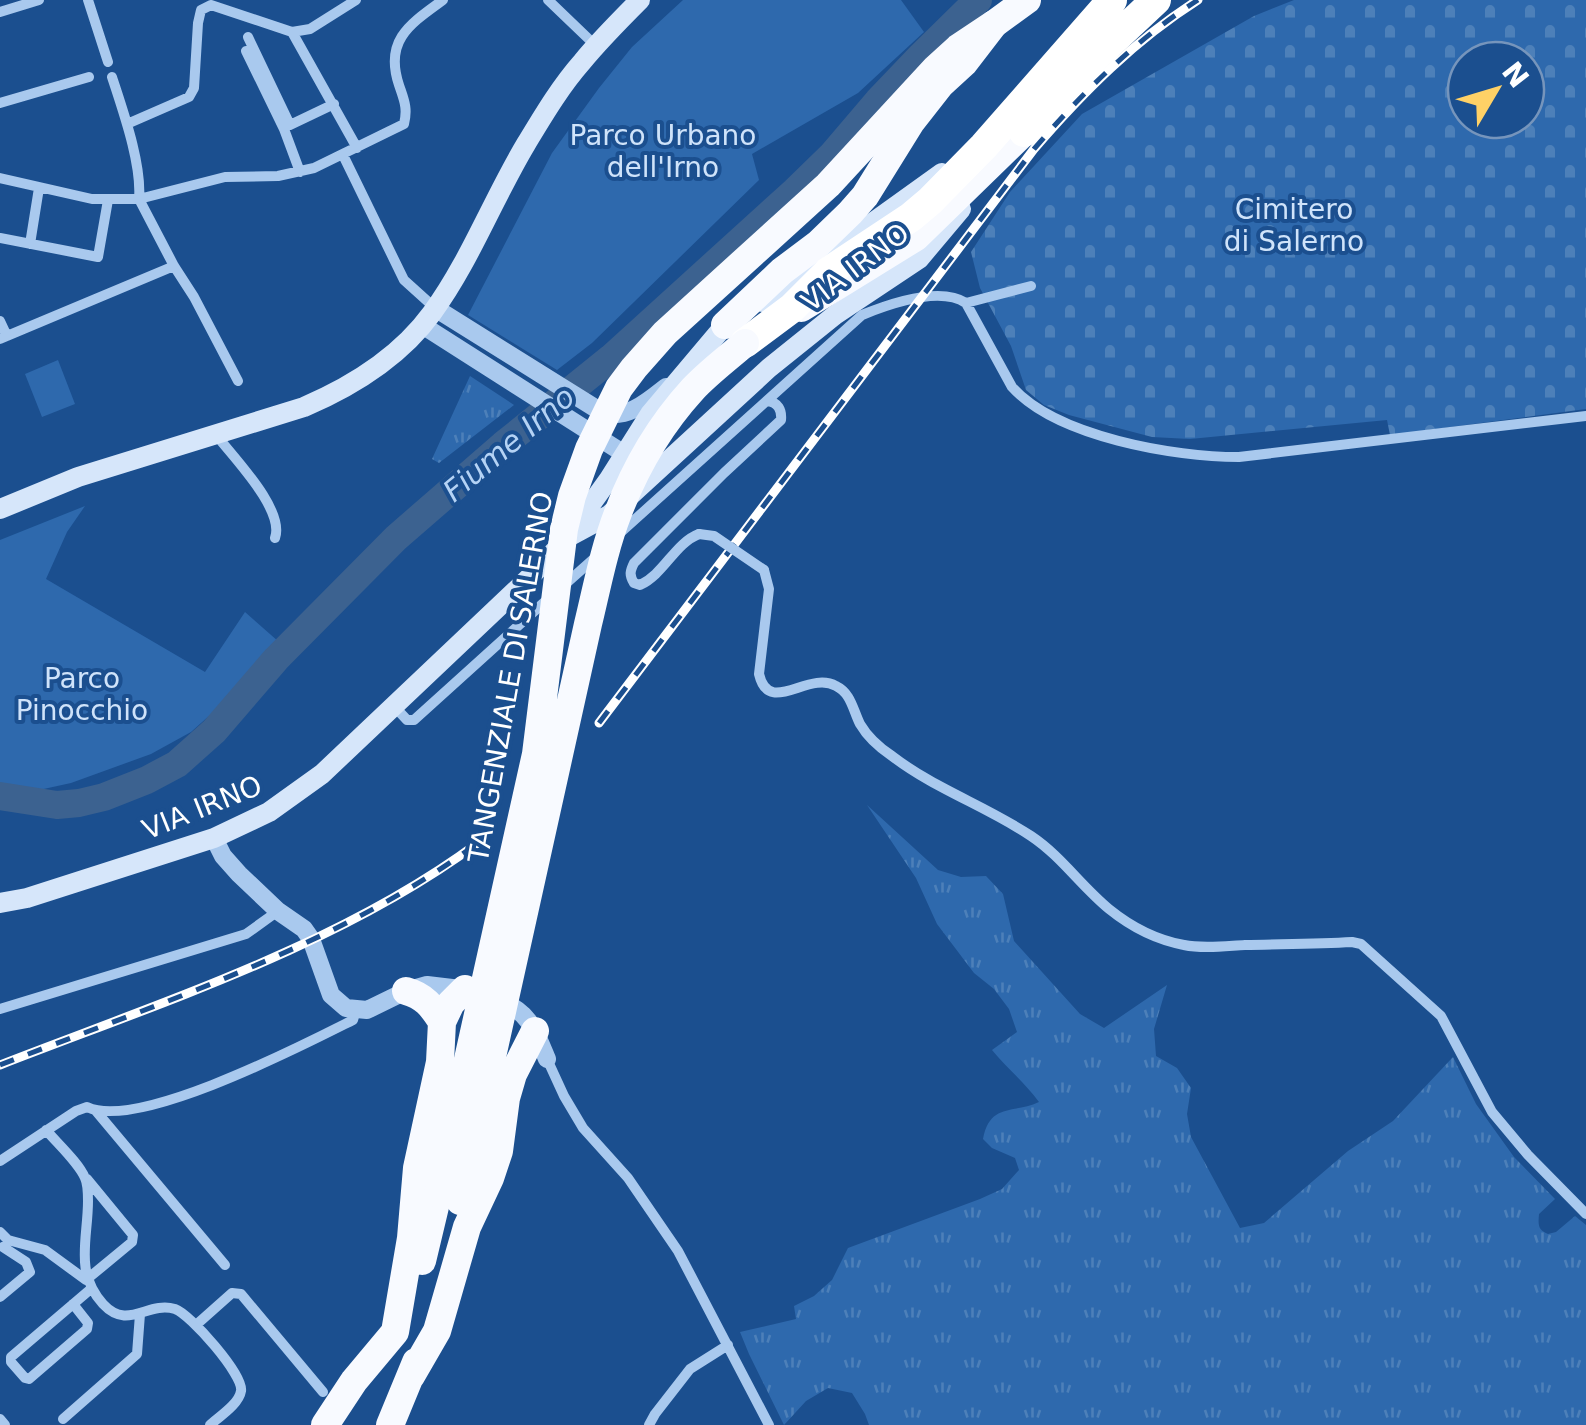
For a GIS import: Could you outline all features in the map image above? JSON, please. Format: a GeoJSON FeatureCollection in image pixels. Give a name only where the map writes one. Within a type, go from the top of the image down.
{"type":"FeatureCollection","features":[{"type":"Feature","properties":{"kind":"highway","name":"TANGENZIALE DI SALERNO"},"geometry":{"type":"LineString","coordinates":[[390,1425],[428,1328],[449,1197],[536,754],[564,528],[594,439],[618,388],[666,333],[828,185],[936,68],[1027,0]]}},
{"type":"Feature","properties":{"kind":"highway"},"geometry":{"type":"LineString","coordinates":[[735,334],[792,308],[828,272],[930,201],[984,146],[1112,0]]}},
{"type":"Feature","properties":{"kind":"highway"},"geometry":{"type":"LineString","coordinates":[[735,334],[895,251],[926,227],[1156,0]]}},
{"type":"Feature","properties":{"kind":"highway"},"geometry":{"type":"LineString","coordinates":[[735,334],[772,280],[818,244],[865,196],[911,122],[994,24]]}},
{"type":"Feature","properties":{"kind":"highway","name":"TANGENZIALE DI SALERNO"},"geometry":{"type":"LineString","coordinates":[[347,1425],[394,1332],[449,1197],[604,557],[618,513],[640,467],[677,408],[735,334]]}},
{"type":"Feature","properties":{"kind":"highway"},"geometry":{"type":"LineString","coordinates":[[325,1425],[394,1332],[411,1238],[417,1168],[440,1062],[442,1022],[451,1003],[465,989]]}},
{"type":"Feature","properties":{"kind":"highway"},"geometry":{"type":"LineString","coordinates":[[406,991],[420,995],[442,1022]]}},
{"type":"Feature","properties":{"kind":"highway"},"geometry":{"type":"LineString","coordinates":[[411,1376],[436,1331],[468,1228],[500,1151],[506,1098],[517,1064],[535,1031]]}},
{"type":"Feature","properties":{"kind":"highway"},"geometry":{"type":"LineString","coordinates":[[517,1064],[548,1058]]}},
{"type":"Feature","properties":{"kind":"main road"},"geometry":{"type":"LineString","coordinates":[[0,509],[90,473],[304,408],[367,374],[398,349],[436,308],[562,87],[640,0]]}},
{"type":"Feature","properties":{"kind":"main road","name":"VIA IRNO"},"geometry":{"type":"LineString","coordinates":[[0,903],[27,898],[214,838],[270,812],[322,774],[566,539],[650,414],[692,366],[822,258],[940,175],[978,139],[1103,0]]}},
{"type":"Feature","properties":{"kind":"main road","name":"VIA IRNO"},"geometry":{"type":"LineString","coordinates":[[566,539],[609,516],[769,368],[843,309],[920,259],[1054,92],[1139,0]]}},
{"type":"Feature","properties":{"kind":"main road"},"geometry":{"type":"LineString","coordinates":[[692,366],[687,386],[696,398],[716,408],[730,405]]}},
{"type":"Feature","properties":{"kind":"street"},"geometry":{"type":"LineString","coordinates":[[0,12],[39,0]]}},
{"type":"Feature","properties":{"kind":"street"},"geometry":{"type":"LineString","coordinates":[[88,0],[108,62]]}},
{"type":"Feature","properties":{"kind":"street"},"geometry":{"type":"LineString","coordinates":[[126,124],[189,97],[194,88],[201,10],[211,6],[292,32],[310,29],[356,0]]}},
{"type":"Feature","properties":{"kind":"street"},"geometry":{"type":"LineString","coordinates":[[0,178],[108,200],[138,199],[225,177],[278,176],[314,168],[404,124],[408,110],[394,67],[400,36],[442,0]]}},
{"type":"Feature","properties":{"kind":"street"},"geometry":{"type":"LineString","coordinates":[[548,0],[596,46]]}},
{"type":"Feature","properties":{"kind":"street"},"geometry":{"type":"LineString","coordinates":[[292,32],[357,148]]}},
{"type":"Feature","properties":{"kind":"street"},"geometry":{"type":"LineString","coordinates":[[248,37],[290,125],[334,104]]}},
{"type":"Feature","properties":{"kind":"street"},"geometry":{"type":"LineString","coordinates":[[246,51],[300,172]]}},
{"type":"Feature","properties":{"kind":"street"},"geometry":{"type":"LineString","coordinates":[[0,102],[88,76]]}},
{"type":"Feature","properties":{"kind":"street"},"geometry":{"type":"LineString","coordinates":[[112,77],[140,186],[138,199],[238,381]]}},
{"type":"Feature","properties":{"kind":"street"},"geometry":{"type":"LineString","coordinates":[[343,155],[404,280],[460,325],[595,410],[611,416],[628,413],[692,366]]}},
{"type":"Feature","properties":{"kind":"street"},"geometry":{"type":"LineString","coordinates":[[30,244],[40,188]]}},
{"type":"Feature","properties":{"kind":"street"},"geometry":{"type":"LineString","coordinates":[[0,238],[98,257],[108,200]]}},
{"type":"Feature","properties":{"kind":"street"},"geometry":{"type":"LineString","coordinates":[[0,320],[3,338],[174,266]]}},
{"type":"Feature","properties":{"kind":"street"},"geometry":{"type":"LineString","coordinates":[[966,303],[1031,286]]}},
{"type":"Feature","properties":{"kind":"street"},"geometry":{"type":"LineString","coordinates":[[394,705],[407,720],[414,720],[862,315],[910,298],[956,298],[966,303],[1020,396],[1055,419],[1116,440],[1160,449],[1239,458],[1586,416]]}},
{"type":"Feature","properties":{"kind":"street"},"geometry":{"type":"LineString","coordinates":[[422,326],[623,454],[644,464],[673,458]]}},
{"type":"Feature","properties":{"kind":"street"},"geometry":{"type":"LineString","coordinates":[[768,401],[780,408],[781,420],[634,563],[630,570],[634,583],[640,585],[652,578],[690,538],[699,534],[714,536],[764,570],[769,589],[758,674],[767,690],[782,693],[821,682],[841,688],[861,726],[890,755],[925,779],[1035,838],[1106,906],[1138,928],[1193,946],[1362,944],[1441,1016],[1492,1112],[1586,1214]]}},
{"type":"Feature","properties":{"kind":"street"},"geometry":{"type":"LineString","coordinates":[[216,436],[268,502],[278,526],[275,538]]}},
{"type":"Feature","properties":{"kind":"street"},"geometry":{"type":"LineString","coordinates":[[601,439],[609,478]]}},
{"type":"Feature","properties":{"kind":"street"},"geometry":{"type":"LineString","coordinates":[[214,838],[239,874],[312,939],[331,995],[346,1008],[367,1010],[427,985],[465,989],[516,1007],[535,1031],[583,1128],[628,1178],[678,1250],[768,1424]]}},
{"type":"Feature","properties":{"kind":"street"},"geometry":{"type":"LineString","coordinates":[[0,1010],[246,934],[278,911]]}},
{"type":"Feature","properties":{"kind":"street"},"geometry":{"type":"LineString","coordinates":[[0,1161],[87,1107],[121,1111],[228,1079],[353,1020],[356,1010]]}},
{"type":"Feature","properties":{"kind":"street"},"geometry":{"type":"LineString","coordinates":[[96,1111],[225,1265]]}},
{"type":"Feature","properties":{"kind":"street"},"geometry":{"type":"LineString","coordinates":[[46,1130],[133,1235],[132,1242],[73,1304],[11,1357],[24,1378],[28,1379],[86,1329],[88,1323],[73,1304]]}},
{"type":"Feature","properties":{"kind":"street"},"geometry":{"type":"LineString","coordinates":[[85,1177],[88,1207],[84,1260],[89,1284]]}},
{"type":"Feature","properties":{"kind":"street"},"geometry":{"type":"LineString","coordinates":[[3,1243],[45,1250],[89,1284],[112,1312],[123,1316],[140,1314],[162,1306],[182,1312],[240,1379],[237,1400],[210,1425]]}},
{"type":"Feature","properties":{"kind":"street"},"geometry":{"type":"LineString","coordinates":[[0,1297],[30,1272],[26,1262],[3,1243]]}},
{"type":"Feature","properties":{"kind":"street"},"geometry":{"type":"LineString","coordinates":[[196,1325],[232,1293],[241,1294],[323,1392]]}},
{"type":"Feature","properties":{"kind":"street"},"geometry":{"type":"LineString","coordinates":[[64,1418],[136,1354],[140,1314]]}},
{"type":"Feature","properties":{"kind":"street"},"geometry":{"type":"LineString","coordinates":[[649,1425],[690,1369],[728,1345]]}},
{"type":"Feature","properties":{"kind":"street"},"geometry":{"type":"LineString","coordinates":[[0,1419],[6,1425]]}},
{"type":"Feature","properties":{"kind":"green space","name":"Parco Urbano dell'Irno"},"geometry":{"type":"Polygon","coordinates":[[[683,0],[901,0],[924,32],[858,93],[752,154],[759,180],[592,343],[557,370],[468,315],[552,153],[632,47],[683,0]]]}},
{"type":"Feature","properties":{"kind":"green space","name":"Cimitero di Salerno"},"geometry":{"type":"Polygon","coordinates":[[[1294,0],[1586,0],[1586,409],[1390,435],[1387,420],[1190,439],[1152,437],[1044,405],[1026,390],[1011,346],[980,288],[971,252],[1010,192],[1082,114],[1254,16],[1294,0]]]}},
{"type":"Feature","properties":{"kind":"green space"},"geometry":{"type":"Polygon","coordinates":[[[58,360],[75,404],[42,417],[25,374],[58,360]]]}},
{"type":"Feature","properties":{"kind":"green space"},"geometry":{"type":"Polygon","coordinates":[[[470,376],[514,405],[439,463],[432,459],[470,376]]]}},
{"type":"Feature","properties":{"kind":"green space","name":"Parco Pinocchio"},"geometry":{"type":"Polygon","coordinates":[[[85,506],[67,532],[46,579],[205,672],[245,612],[279,642],[257,673],[191,732],[151,754],[71,783],[39,790],[0,787],[0,540],[85,506]]]}},
{"type":"Feature","properties":{"kind":"green space"},"geometry":{"type":"Polygon","coordinates":[[[867,805],[938,870],[961,877],[986,876],[1003,894],[1014,941],[1080,1014],[1104,1028],[1167,985],[1154,1029],[1156,1056],[1177,1068],[1191,1088],[1187,1114],[1191,1137],[1240,1228],[1264,1223],[1348,1151],[1393,1121],[1453,1057],[1476,1104],[1514,1157],[1555,1199],[1539,1214],[1540,1229],[1548,1234],[1556,1232],[1575,1216],[1586,1225],[1586,1425],[869,1425],[852,1393],[828,1388],[806,1401],[784,1425],[740,1332],[796,1319],[794,1306],[814,1296],[832,1280],[848,1248],[1002,1189],[1019,1170],[1015,1158],[992,1148],[983,1139],[986,1127],[997,1114],[1039,1102],[992,1050],[1017,1032],[1009,1009],[994,989],[974,973],[937,924],[916,878],[867,805]]]}},
{"type":"Feature","properties":{"kind":"waterway","name":"Fiume Irno"},"geometry":{"type":"LineString","coordinates":[[0,796],[57,805],[79,803],[147,780],[177,764],[214,731],[276,659],[396,538],[611,358],[795,191],[978,0]]}},
{"type":"Feature","properties":{"kind":"railway"},"geometry":{"type":"LineString","coordinates":[[599,723],[1034,149],[1111,68],[1198,0]]}},
{"type":"Feature","properties":{"kind":"railway"},"geometry":{"type":"LineString","coordinates":[[0,1065],[185,994],[309,941],[425,879],[479,842]]}}]}
